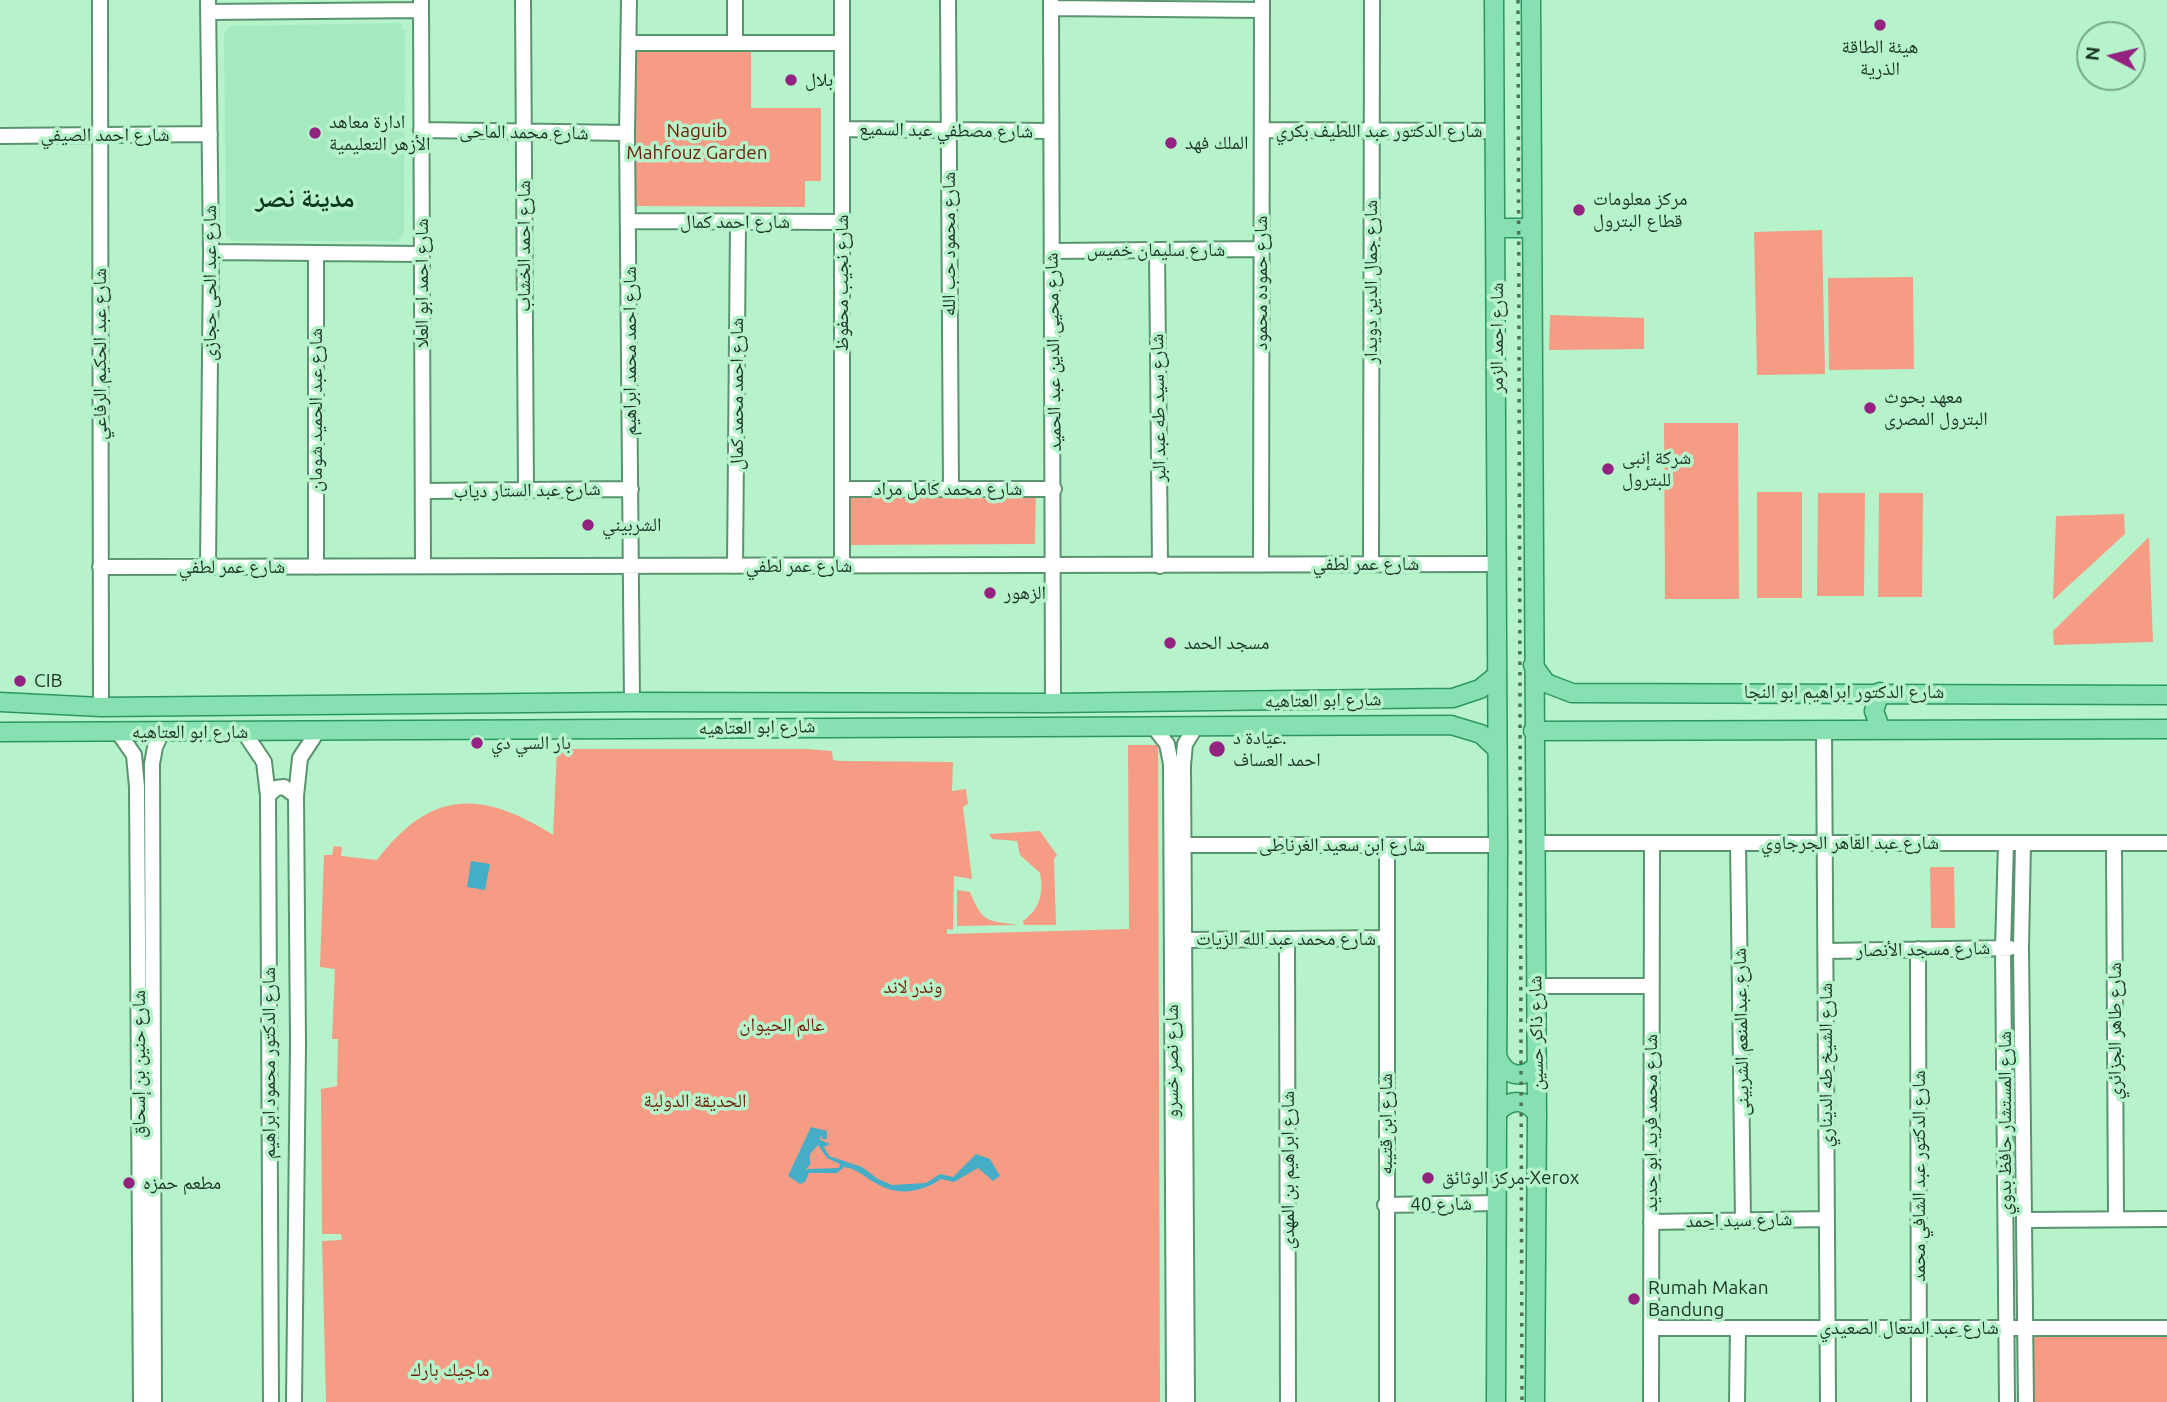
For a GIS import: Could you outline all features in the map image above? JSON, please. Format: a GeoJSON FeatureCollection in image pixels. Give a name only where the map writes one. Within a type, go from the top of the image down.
{"type":"FeatureCollection","features":[{"type":"Feature","properties":{"kind":"main road","name":"شارع احمد الزمر"},"geometry":{"type":"LineString","coordinates":[[1494,0],[1498,564],[1496,676]]}},
{"type":"Feature","properties":{"kind":"main road","name":"شارع احمد الزمر"},"geometry":{"type":"LineString","coordinates":[[1531,0],[1533,665]]}},
{"type":"Feature","properties":{"kind":"main road"},"geometry":{"type":"LineString","coordinates":[[1497,228],[1531,228]]}},
{"type":"Feature","properties":{"kind":"main road","name":"شارع الدكتور ابراهيم ابو النجا"},"geometry":{"type":"LineString","coordinates":[[1533,665],[1546,683],[1572,693],[2167,695]]}},
{"type":"Feature","properties":{"kind":"main road","name":"شارع ذاكر حسين"},"geometry":{"type":"LineString","coordinates":[[1533,665],[1537,1114],[1535,1402]]}},
{"type":"Feature","properties":{"kind":"main road","name":"شارع ذاكر حسين"},"geometry":{"type":"LineString","coordinates":[[1496,676],[1496,1402]]}},
{"type":"Feature","properties":{"kind":"main road","name":"شارع ابو العتاهيه"},"geometry":{"type":"LineString","coordinates":[[3,700],[101,707],[632,702],[1054,704],[1453,698],[1479,689],[1496,676]]}},
{"type":"Feature","properties":{"kind":"main road"},"geometry":{"type":"LineString","coordinates":[[1880,692],[1874,711],[1881,730]]}},
{"type":"Feature","properties":{"kind":"main road"},"geometry":{"type":"LineString","coordinates":[[1451,725],[1459,722],[1464,710],[1461,702],[1453,698]]}},
{"type":"Feature","properties":{"kind":"main road","name":"شارع ابو العتاهيه"},"geometry":{"type":"LineString","coordinates":[[3,735],[118,732],[1451,725],[1481,734],[1497,749]]}},
{"type":"Feature","properties":{"kind":"main road","name":"شارع الدكتور ابراهيم ابو النجا"},"geometry":{"type":"LineString","coordinates":[[1533,731],[2167,729]]}},
{"type":"Feature","properties":{"kind":"main road"},"geometry":{"type":"LineString","coordinates":[[1498,1058],[1502,1067],[1514,1074],[1524,1074],[1536,1066]]}},
{"type":"Feature","properties":{"kind":"main road"},"geometry":{"type":"LineString","coordinates":[[1498,1112],[1510,1102],[1521,1102],[1537,1114]]}},
{"type":"Feature","properties":{"kind":"street","name":"شارع عبد الحكيم الرفاعي"},"geometry":{"type":"LineString","coordinates":[[100,0],[101,707]]}},
{"type":"Feature","properties":{"kind":"street","name":"شارع احمد الخشاب"},"geometry":{"type":"LineString","coordinates":[[523,0],[526,491]]}},
{"type":"Feature","properties":{"kind":"street","name":"شارع احمد محمد ابراهيم"},"geometry":{"type":"LineString","coordinates":[[629,0],[627,132],[632,702]]}},
{"type":"Feature","properties":{"kind":"street"},"geometry":{"type":"LineString","coordinates":[[735,0],[735,43]]}},
{"type":"Feature","properties":{"kind":"street","name":"شارع نجيب محفوظ"},"geometry":{"type":"LineString","coordinates":[[842,0],[842,566]]}},
{"type":"Feature","properties":{"kind":"street","name":"شارع محمود حب الله"},"geometry":{"type":"LineString","coordinates":[[948,0],[951,489]]}},
{"type":"Feature","properties":{"kind":"street","name":"شارع جمال الدين دويدار"},"geometry":{"type":"LineString","coordinates":[[1371,564],[1372,0]]}},
{"type":"Feature","properties":{"kind":"street"},"geometry":{"type":"LineString","coordinates":[[1051,4],[1262,5]]}},
{"type":"Feature","properties":{"kind":"street","name":"شارع محيى الدين عبد الحميد"},"geometry":{"type":"LineString","coordinates":[[1051,4],[1054,704]]}},
{"type":"Feature","properties":{"kind":"street"},"geometry":{"type":"LineString","coordinates":[[208,6],[421,5]]}},
{"type":"Feature","properties":{"kind":"street","name":"شارع احمد ابو العلا"},"geometry":{"type":"LineString","coordinates":[[421,5],[422,566]]}},
{"type":"Feature","properties":{"kind":"street","name":"شارع حموده محمود"},"geometry":{"type":"LineString","coordinates":[[1261,565],[1262,5]]}},
{"type":"Feature","properties":{"kind":"street","name":"شارع عبد الحى حجازى"},"geometry":{"type":"LineString","coordinates":[[208,6],[211,252],[208,567]]}},
{"type":"Feature","properties":{"kind":"street"},"geometry":{"type":"LineString","coordinates":[[629,43],[842,43]]}},
{"type":"Feature","properties":{"kind":"street","name":"شارع مصطفي عبد السميع"},"geometry":{"type":"LineString","coordinates":[[842,129],[1051,131]]}},
{"type":"Feature","properties":{"kind":"street","name":"شارع محمد الماحى"},"geometry":{"type":"LineString","coordinates":[[421,130],[627,132]]}},
{"type":"Feature","properties":{"kind":"street","name":"شارع الدكتور عبد اللطيف بكري"},"geometry":{"type":"LineString","coordinates":[[1262,130],[1496,131]]}},
{"type":"Feature","properties":{"kind":"street","name":"شارع احمد الصيفي"},"geometry":{"type":"LineString","coordinates":[[0,136],[210,134]]}},
{"type":"Feature","properties":{"kind":"street","name":"شارع احمد كمال"},"geometry":{"type":"LineString","coordinates":[[629,221],[842,222]]}},
{"type":"Feature","properties":{"kind":"street","name":"شارع احمد محمد كمال"},"geometry":{"type":"LineString","coordinates":[[735,566],[738,222]]}},
{"type":"Feature","properties":{"kind":"street","name":"شارع سليمان خميس"},"geometry":{"type":"LineString","coordinates":[[1052,251],[1261,249]]}},
{"type":"Feature","properties":{"kind":"street","name":"شارع سيد طه عبد البر"},"geometry":{"type":"LineString","coordinates":[[1157,251],[1160,566]]}},
{"type":"Feature","properties":{"kind":"street"},"geometry":{"type":"LineString","coordinates":[[211,252],[422,254]]}},
{"type":"Feature","properties":{"kind":"street","name":"شارع عبد الحميد شومان"},"geometry":{"type":"LineString","coordinates":[[316,253],[316,567]]}},
{"type":"Feature","properties":{"kind":"street","name":"شارع عبد الستار دياب"},"geometry":{"type":"LineString","coordinates":[[423,491],[631,489]]}},
{"type":"Feature","properties":{"kind":"street","name":"شارع محمد كامل مراد"},"geometry":{"type":"LineString","coordinates":[[842,489],[1054,489]]}},
{"type":"Feature","properties":{"kind":"street","name":"شارع عمر لطفي"},"geometry":{"type":"LineString","coordinates":[[100,567],[1498,564]]}},
{"type":"Feature","properties":{"kind":"street","name":"شارع نصر خسرو"},"geometry":{"type":"LineString","coordinates":[[1174,1402],[1177,764],[1197,725]]}},
{"type":"Feature","properties":{"kind":"street","name":"شارع نصر خسرو"},"geometry":{"type":"LineString","coordinates":[[1153,726],[1167,744],[1177,764],[1185,845],[1187,1402]]}},
{"type":"Feature","properties":{"kind":"street","name":"شارع الشيخ طه الديناري"},"geometry":{"type":"LineString","coordinates":[[1824,729],[1828,1402]]}},
{"type":"Feature","properties":{"kind":"street","name":"شارع حنين بن إسحاق"},"geometry":{"type":"LineString","coordinates":[[118,732],[130,746],[136,765],[141,1402]]}},
{"type":"Feature","properties":{"kind":"street","name":"شارع حنين بن إسحاق"},"geometry":{"type":"LineString","coordinates":[[154,1402],[152,764],[162,732]]}},
{"type":"Feature","properties":{"kind":"street","name":"شارع الدكتور محمود ابراهيم"},"geometry":{"type":"LineString","coordinates":[[244,732],[264,762],[268,796],[271,1402]]}},
{"type":"Feature","properties":{"kind":"street","name":"شارع الدكتور محمود ابراهيم"},"geometry":{"type":"LineString","coordinates":[[294,1402],[298,1044],[296,796],[300,758],[317,733]]}},
{"type":"Feature","properties":{"kind":"street"},"geometry":{"type":"LineString","coordinates":[[136,765],[144,760],[152,764]]}},
{"type":"Feature","properties":{"kind":"street"},"geometry":{"type":"LineString","coordinates":[[268,796],[280,787],[291,790],[296,796]]}},
{"type":"Feature","properties":{"kind":"street","name":"شارع عبد القاهر الجرجاوي"},"geometry":{"type":"LineString","coordinates":[[1534,843],[2167,843]]}},
{"type":"Feature","properties":{"kind":"street","name":"شارع محمد فريد ابو حديد"},"geometry":{"type":"LineString","coordinates":[[1651,1402],[1652,843]]}},
{"type":"Feature","properties":{"kind":"street","name":"شارع عبدالمنعم الشربينى"},"geometry":{"type":"LineString","coordinates":[[1738,843],[1743,1220]]}},
{"type":"Feature","properties":{"kind":"street","name":"شارع المستشار حافظ بدوي"},"geometry":{"type":"LineString","coordinates":[[2006,843],[2003,948],[2007,1402]]}},
{"type":"Feature","properties":{"kind":"street","name":"شارع المستشار حافظ بدوي"},"geometry":{"type":"LineString","coordinates":[[2023,843],[2021,948],[2026,1402]]}},
{"type":"Feature","properties":{"kind":"street","name":"شارع طاهر الجزائري"},"geometry":{"type":"LineString","coordinates":[[2114,843],[2116,1219]]}},
{"type":"Feature","properties":{"kind":"street","name":"شارع ابن سعيد الغرناطى"},"geometry":{"type":"LineString","coordinates":[[1185,845],[1498,845]]}},
{"type":"Feature","properties":{"kind":"street","name":"شارع ابن قتيبه"},"geometry":{"type":"LineString","coordinates":[[1387,845],[1387,1402]]}},
{"type":"Feature","properties":{"kind":"street","name":"شارع محمد عبد الله الزيات"},"geometry":{"type":"LineString","coordinates":[[1185,940],[1387,938]]}},
{"type":"Feature","properties":{"kind":"street","name":"شارع ابراهيم بن المهدى"},"geometry":{"type":"LineString","coordinates":[[1287,939],[1288,1402]]}},
{"type":"Feature","properties":{"kind":"street","name":"شارع مسجد الأنصار"},"geometry":{"type":"LineString","coordinates":[[1826,951],[2021,948]]}},
{"type":"Feature","properties":{"kind":"street","name":"شارع الدكتور عبد الشافي محمد"},"geometry":{"type":"LineString","coordinates":[[1918,949],[1919,1402]]}},
{"type":"Feature","properties":{"kind":"street"},"geometry":{"type":"LineString","coordinates":[[1535,986],[1651,986]]}},
{"type":"Feature","properties":{"kind":"street","name":"شارع 40"},"geometry":{"type":"LineString","coordinates":[[1385,1205],[1497,1203]]}},
{"type":"Feature","properties":{"kind":"street","name":"شارع سيد احمد"},"geometry":{"type":"LineString","coordinates":[[1651,1222],[1827,1219]]}},
{"type":"Feature","properties":{"kind":"street"},"geometry":{"type":"LineString","coordinates":[[2025,1220],[2167,1219]]}},
{"type":"Feature","properties":{"kind":"street","name":"شارع عبد المتعال الصعيدي"},"geometry":{"type":"LineString","coordinates":[[1651,1328],[2167,1328]]}},
{"type":"Feature","properties":{"kind":"street"},"geometry":{"type":"LineString","coordinates":[[1737,1402],[1738,1328]]}},
{"type":"Feature","properties":{"kind":"shaded area","name":"ادارة معاهد الأزهر التعليمية"},"geometry":{"type":"Polygon","coordinates":[[[402,23],[401,30],[405,30],[404,233],[397,241],[230,241],[230,237],[226,237],[224,32],[231,26],[402,23]]]}},
{"type":"Feature","properties":{"kind":"green space","name":"Naguib Mahfouz Garden"},"geometry":{"type":"Polygon","coordinates":[[[634,47],[751,47],[751,108],[821,108],[821,181],[805,181],[805,207],[633,206],[634,47]]]}},
{"type":"Feature","properties":{"kind":"green space"},"geometry":{"type":"Polygon","coordinates":[[[1822,230],[1825,374],[1757,375],[1754,232],[1822,230]]]}},
{"type":"Feature","properties":{"kind":"green space"},"geometry":{"type":"Polygon","coordinates":[[[1913,277],[1914,369],[1829,370],[1828,278],[1913,277]]]}},
{"type":"Feature","properties":{"kind":"green space"},"geometry":{"type":"Polygon","coordinates":[[[1550,315],[1644,318],[1644,349],[1549,350],[1550,315]]]}},
{"type":"Feature","properties":{"kind":"green space"},"geometry":{"type":"Polygon","coordinates":[[[1664,423],[1738,423],[1739,599],[1665,599],[1664,423]]]}},
{"type":"Feature","properties":{"kind":"green space"},"geometry":{"type":"Polygon","coordinates":[[[1036,489],[1035,544],[846,545],[848,491],[1036,489]]]}},
{"type":"Feature","properties":{"kind":"green space"},"geometry":{"type":"Polygon","coordinates":[[[1757,492],[1802,492],[1802,598],[1757,598],[1757,492]]]}},
{"type":"Feature","properties":{"kind":"green space"},"geometry":{"type":"Polygon","coordinates":[[[1818,493],[1865,493],[1864,596],[1817,596],[1818,493]]]}},
{"type":"Feature","properties":{"kind":"green space"},"geometry":{"type":"Polygon","coordinates":[[[1879,493],[1923,493],[1922,597],[1878,597],[1879,493]]]}},
{"type":"Feature","properties":{"kind":"green space"},"geometry":{"type":"Polygon","coordinates":[[[2124,514],[2125,534],[2053,600],[2056,516],[2124,514]]]}},
{"type":"Feature","properties":{"kind":"green space"},"geometry":{"type":"Polygon","coordinates":[[[2149,537],[2153,642],[2054,645],[2053,631],[2149,537]]]}},
{"type":"Feature","properties":{"kind":"green space","name":"الحديقة الدولية"},"geometry":{"type":"Polygon","coordinates":[[[1128,745],[1158,745],[1160,1402],[326,1402],[322,1241],[342,1240],[341,1234],[322,1234],[321,1089],[337,1086],[338,1039],[332,1039],[335,969],[320,967],[324,855],[332,855],[334,846],[342,847],[341,856],[377,860],[397,837],[417,820],[437,809],[458,804],[480,804],[503,810],[553,835],[557,749],[806,749],[832,751],[833,760],[840,761],[953,762],[952,791],[966,789],[968,804],[963,807],[972,879],[954,876],[953,930],[947,929],[947,934],[1129,929],[1128,745]]]}},
{"type":"Feature","properties":{"kind":"green space"},"geometry":{"type":"Polygon","coordinates":[[[1040,831],[1057,855],[1054,859],[1056,925],[1024,925],[1023,921],[1039,900],[1040,873],[1020,855],[1017,841],[992,839],[989,834],[1040,831]]]}},
{"type":"Feature","properties":{"kind":"green space"},"geometry":{"type":"Polygon","coordinates":[[[1930,867],[1954,867],[1955,928],[1931,928],[1930,867]]]}},
{"type":"Feature","properties":{"kind":"green space"},"geometry":{"type":"Polygon","coordinates":[[[957,890],[970,892],[983,916],[988,919],[1018,925],[957,926],[957,890]]]}},
{"type":"Feature","properties":{"kind":"green space"},"geometry":{"type":"Polygon","coordinates":[[[2167,1331],[2167,1402],[2031,1402],[2030,1333],[2167,1331]]]}},
{"type":"Feature","properties":{"kind":"water"},"geometry":{"type":"Polygon","coordinates":[[[471,861],[490,864],[485,890],[467,887],[471,861]]]}},
{"type":"Feature","properties":{"kind":"water"},"geometry":{"type":"Polygon","coordinates":[[[811,1127],[827,1131],[827,1139],[821,1139],[823,1134],[819,1139],[830,1144],[824,1147],[829,1156],[862,1167],[892,1185],[926,1183],[940,1174],[953,1177],[976,1154],[990,1159],[1000,1176],[993,1181],[978,1168],[954,1182],[941,1179],[918,1190],[894,1191],[844,1167],[837,1173],[809,1173],[805,1182],[800,1184],[788,1176],[811,1127]],[[818,1145],[810,1154],[810,1165],[806,1169],[839,1168],[840,1164],[827,1158],[818,1145]]]}},
{"type":"Feature","properties":{"kind":"railway"},"geometry":{"type":"LineString","coordinates":[[1518,0],[1522,1402]]}},
{"type":"Feature","properties":{"kind":"place","name":"هيئة الطاقة الذرية"},"geometry":{"type":"Point","coordinates":[1880,25]}},
{"type":"Feature","properties":{"kind":"place","name":"بلال"},"geometry":{"type":"Point","coordinates":[791,80]}},
{"type":"Feature","properties":{"kind":"place","name":"ادارة معاهد الأزهر التعليمية"},"geometry":{"type":"Point","coordinates":[315,133]}},
{"type":"Feature","properties":{"kind":"place","name":"الملك فهد"},"geometry":{"type":"Point","coordinates":[1171,143]}},
{"type":"Feature","properties":{"kind":"place","name":"مركز معلومات قطاع البترول"},"geometry":{"type":"Point","coordinates":[1579,210]}},
{"type":"Feature","properties":{"kind":"place","name":"معهد بحوث البترول المصرى"},"geometry":{"type":"Point","coordinates":[1870,408]}},
{"type":"Feature","properties":{"kind":"place","name":"شركة إنبى للبترول"},"geometry":{"type":"Point","coordinates":[1608,469]}},
{"type":"Feature","properties":{"kind":"place","name":"الشربيني"},"geometry":{"type":"Point","coordinates":[588,525]}},
{"type":"Feature","properties":{"kind":"place","name":"الزهور"},"geometry":{"type":"Point","coordinates":[990,593]}},
{"type":"Feature","properties":{"kind":"place","name":"مسجد الحمد"},"geometry":{"type":"Point","coordinates":[1170,643]}},
{"type":"Feature","properties":{"kind":"place","name":"CIB"},"geometry":{"type":"Point","coordinates":[20,681]}},
{"type":"Feature","properties":{"kind":"place","name":"بار السي دي"},"geometry":{"type":"Point","coordinates":[477,743]}},
{"type":"Feature","properties":{"kind":"place","name":"عيادة د. احمد العساف"},"geometry":{"type":"Point","coordinates":[1217,749]}},
{"type":"Feature","properties":{"kind":"place","name":"مركز الوثائق-Xerox"},"geometry":{"type":"Point","coordinates":[1428,1178]}},
{"type":"Feature","properties":{"kind":"place","name":"مطعم حمزه"},"geometry":{"type":"Point","coordinates":[129,1183]}},
{"type":"Feature","properties":{"kind":"place","name":"Rumah Makan Bandung"},"geometry":{"type":"Point","coordinates":[1634,1299]}},
{"type":"Feature","properties":{"kind":"district","name":"مدينة نصر"},"geometry":{"type":"Point","coordinates":[305,198]}},
{"type":"Feature","properties":{"kind":"park label","name":"وندر لاند"},"geometry":{"type":"Point","coordinates":[913,987]}},
{"type":"Feature","properties":{"kind":"park label","name":"عالم الحيوان"},"geometry":{"type":"Point","coordinates":[782,1025]}},
{"type":"Feature","properties":{"kind":"park label","name":"ماجيك بارك"},"geometry":{"type":"Point","coordinates":[450,1370]}}]}
